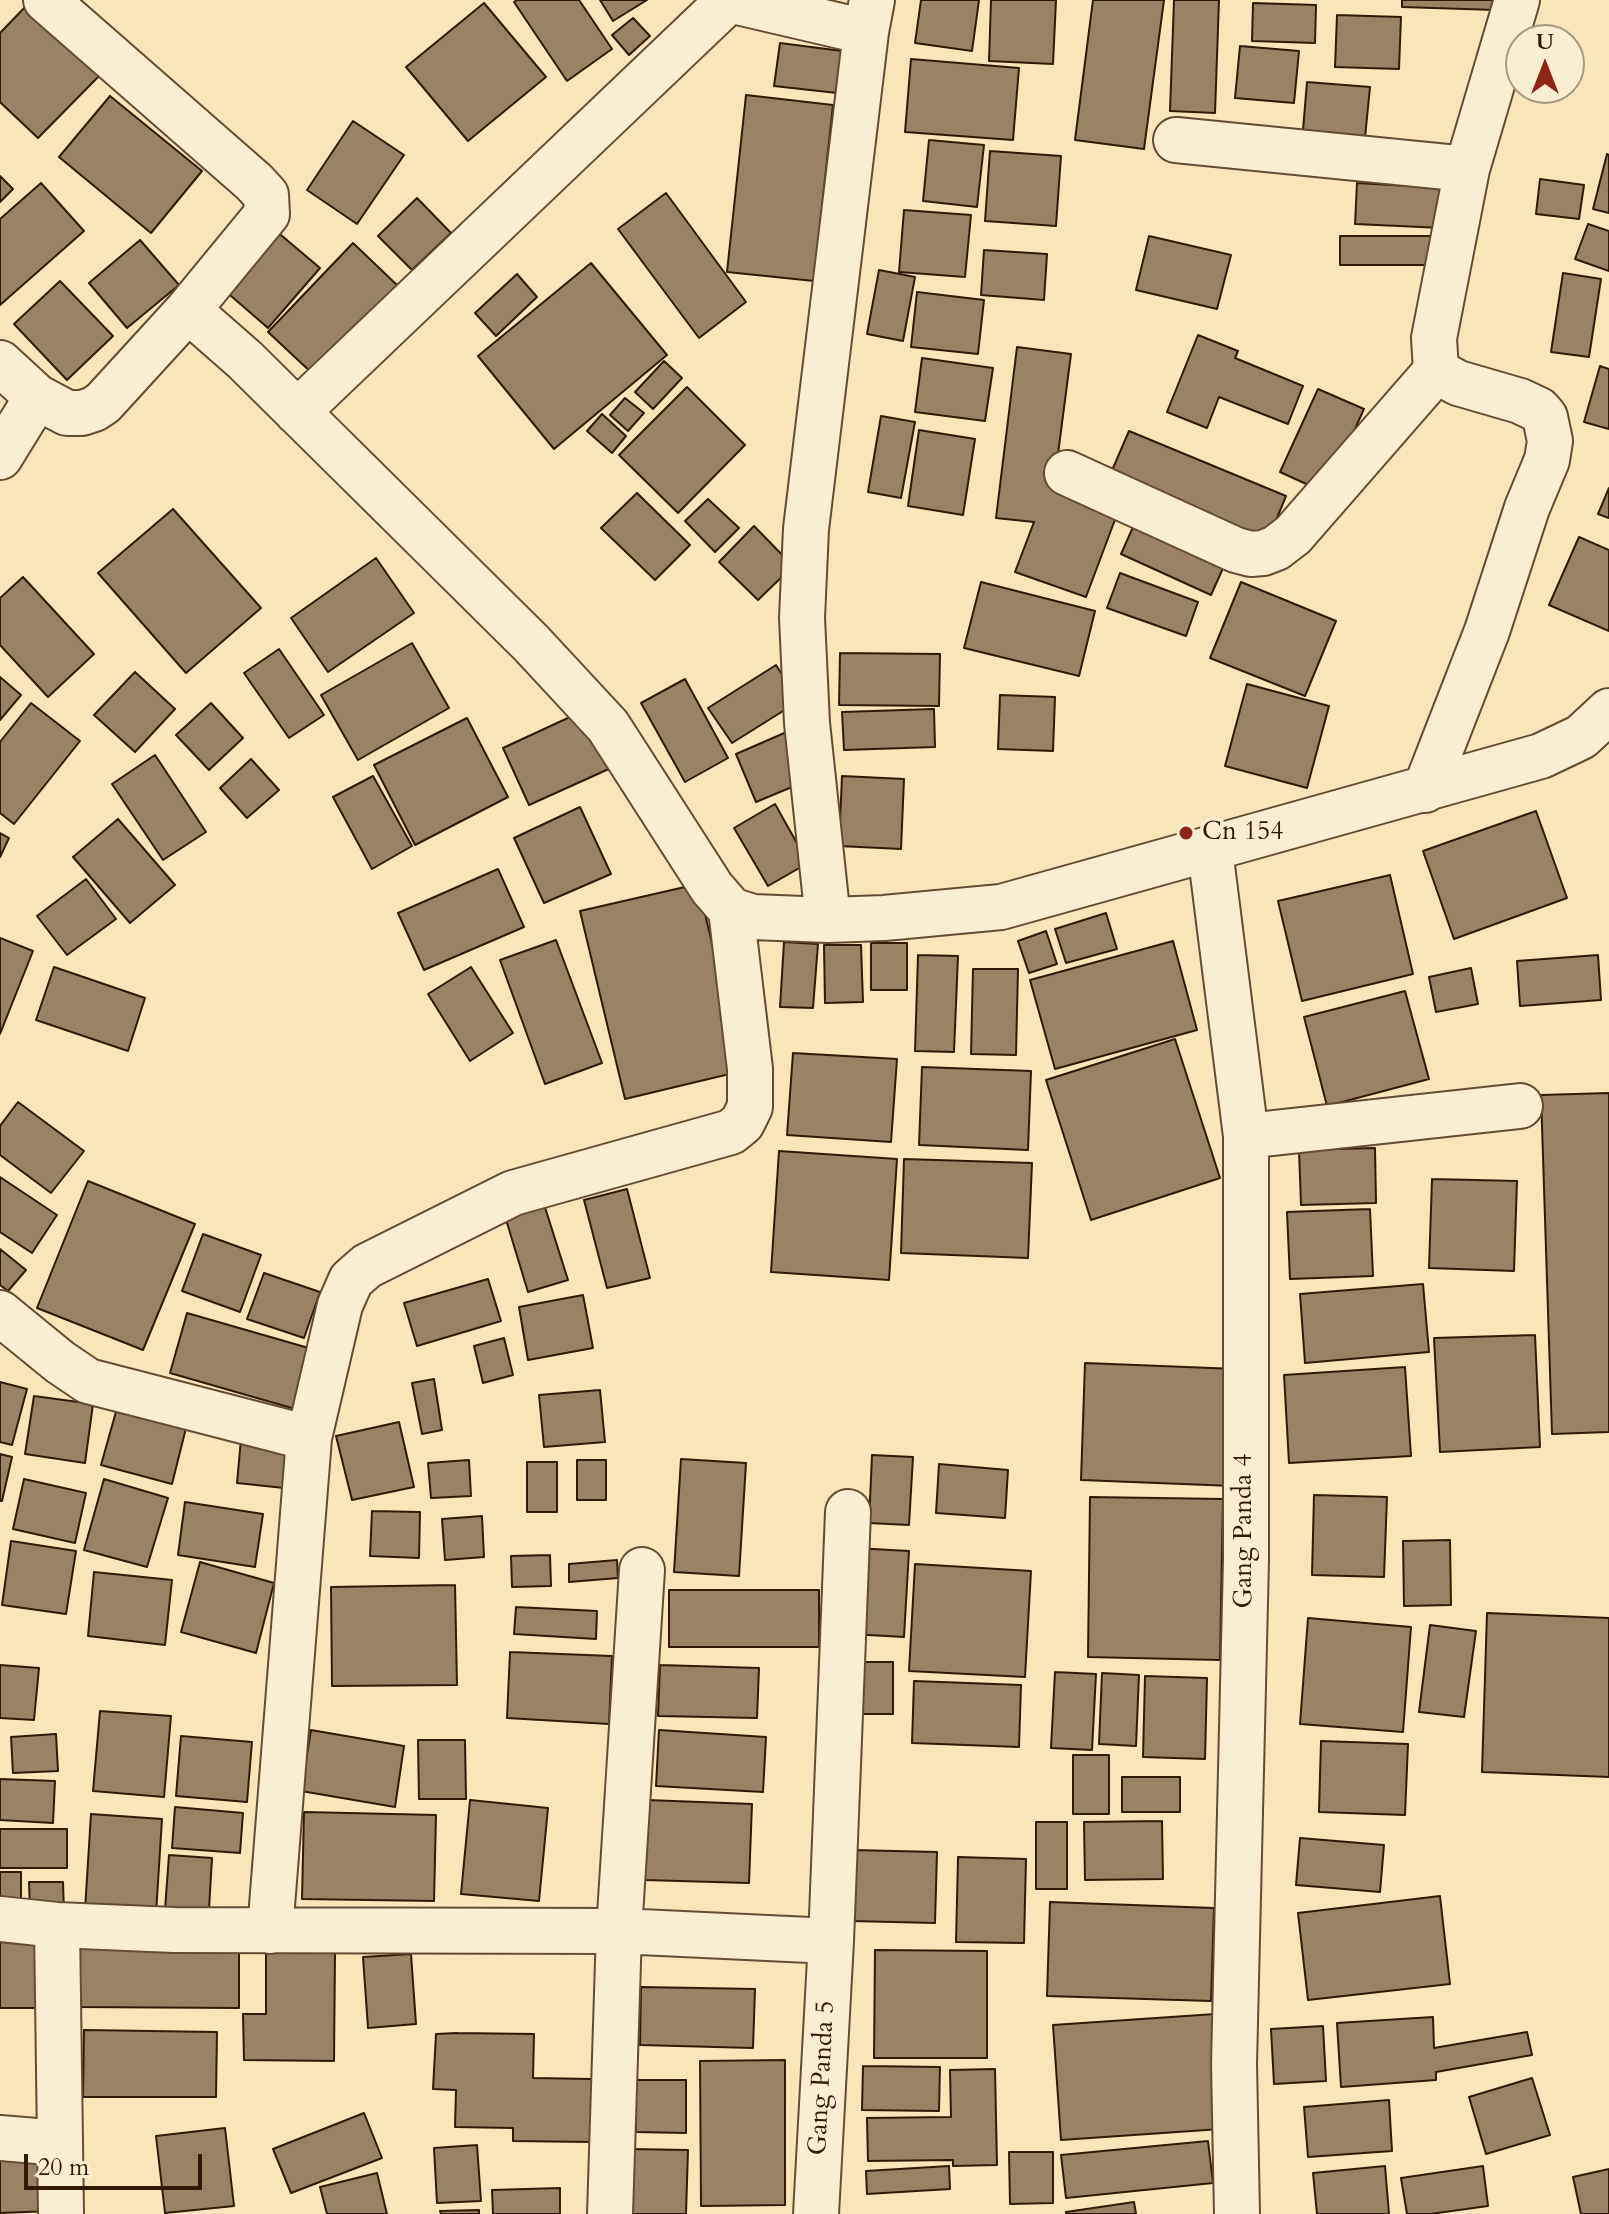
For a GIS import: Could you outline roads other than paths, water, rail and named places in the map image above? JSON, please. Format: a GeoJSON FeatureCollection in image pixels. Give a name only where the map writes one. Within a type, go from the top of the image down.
{"type":"FeatureCollection","features":[{"type":"Feature","properties":{"kind":"street"},"geometry":{"type":"LineString","coordinates":[[0,363],[37,397],[67,413],[94,409],[188,310],[257,230],[267,214],[266,195],[254,182],[46,0]]}},
{"type":"Feature","properties":{"kind":"street"},"geometry":{"type":"LineString","coordinates":[[297,412],[729,0],[869,16],[806,529],[804,573],[802,618],[807,723],[828,920]]}},
{"type":"Feature","properties":{"kind":"street"},"geometry":{"type":"LineString","coordinates":[[1067,473],[1236,550],[1263,553],[1276,548],[1293,535],[1436,371],[1434,338],[1438,305],[1467,169],[1517,0]]}},
{"type":"Feature","properties":{"kind":"street"},"geometry":{"type":"LineString","coordinates":[[1176,140],[1467,169]]}},
{"type":"Feature","properties":{"kind":"street"},"geometry":{"type":"LineString","coordinates":[[188,310],[245,360],[531,643],[608,726],[712,888],[731,910],[753,917],[828,920],[933,915],[1001,907],[1541,756],[1581,737],[1609,711]]}},
{"type":"Feature","properties":{"kind":"street"},"geometry":{"type":"LineString","coordinates":[[1425,790],[1487,631],[1527,508],[1547,460],[1550,441],[1545,417],[1539,410],[1520,401],[1458,383],[1436,371]]}},
{"type":"Feature","properties":{"kind":"street"},"geometry":{"type":"LineString","coordinates":[[0,457],[37,397]]}},
{"type":"Feature","properties":{"kind":"street","name":"Gang Panda 4"},"geometry":{"type":"LineString","coordinates":[[1210,850],[1246,1136],[1246,1560],[1234,2064],[1237,2214]]}},
{"type":"Feature","properties":{"kind":"street"},"geometry":{"type":"LineString","coordinates":[[270,1931],[309,1438],[340,1305],[351,1280],[367,1266],[513,1193],[731,1132],[742,1123],[750,1107],[750,1069],[731,910]]}},
{"type":"Feature","properties":{"kind":"street"},"geometry":{"type":"LineString","coordinates":[[1246,1136],[1520,1106]]}},
{"type":"Feature","properties":{"kind":"street"},"geometry":{"type":"LineString","coordinates":[[0,1313],[88,1381],[309,1438]]}},
{"type":"Feature","properties":{"kind":"street","name":"Gang Panda 5"},"geometry":{"type":"LineString","coordinates":[[816,2214],[831,1941],[848,1512]]}},
{"type":"Feature","properties":{"kind":"street"},"geometry":{"type":"LineString","coordinates":[[610,2214],[619,1931],[642,1570]]}},
{"type":"Feature","properties":{"kind":"street"},"geometry":{"type":"LineString","coordinates":[[0,1919],[57,1925],[270,1931],[619,1931],[831,1941]]}},
{"type":"Feature","properties":{"kind":"street"},"geometry":{"type":"LineString","coordinates":[[57,1925],[61,2214]]}},
{"type":"Feature","properties":{"kind":"street"},"geometry":{"type":"LineString","coordinates":[[0,2138],[60,2143]]}},
{"type":"Feature","properties":{"kind":"place","name":"Cn 154"},"geometry":{"type":"Point","coordinates":[1186,833]}}]}
